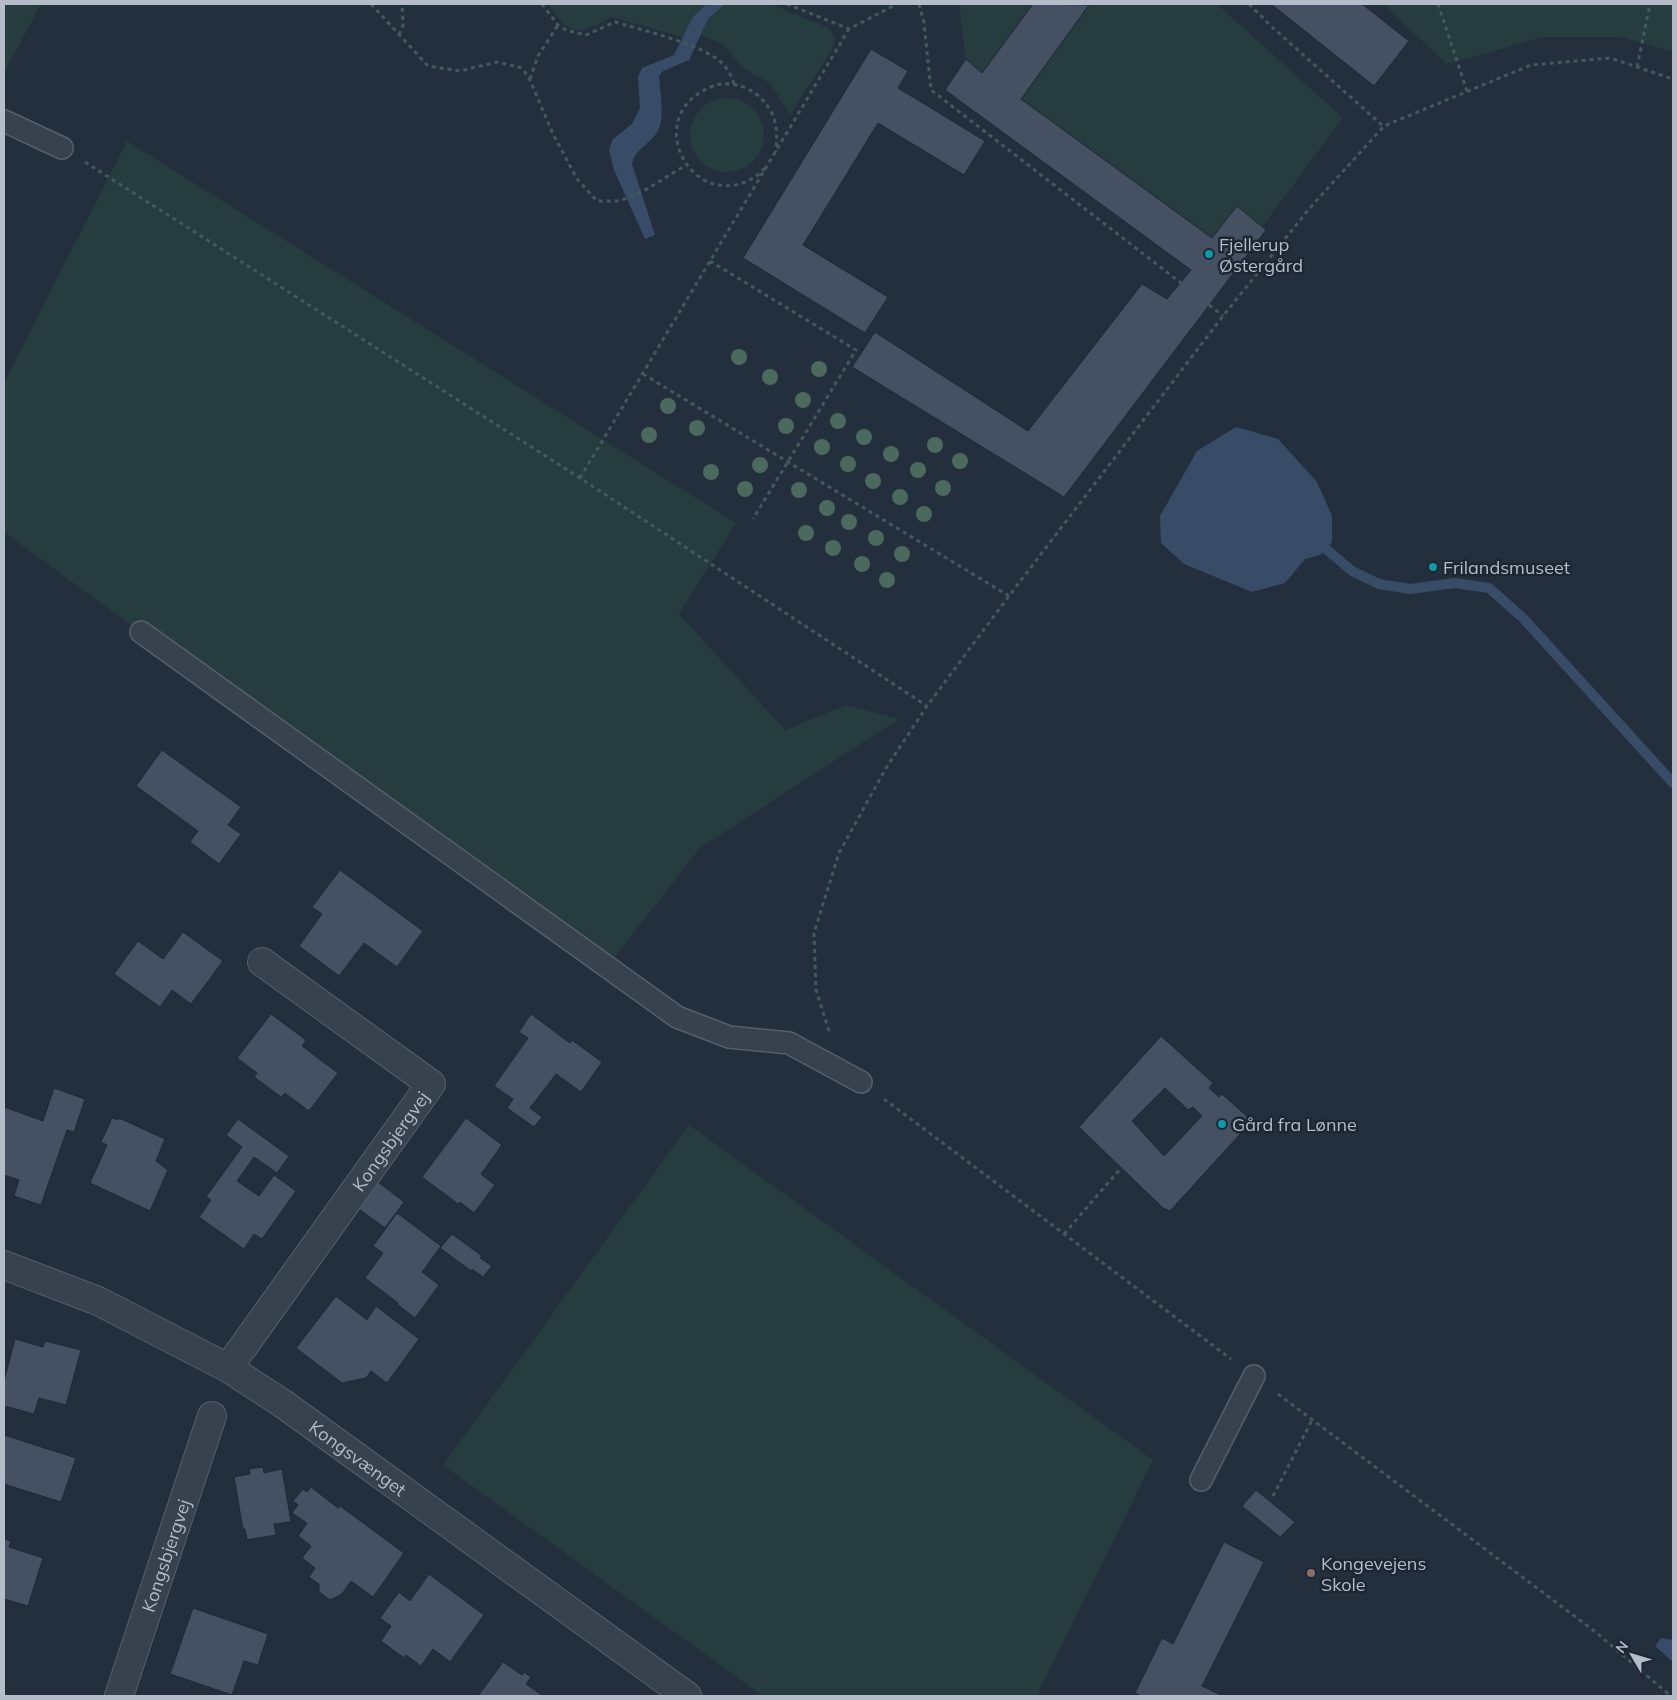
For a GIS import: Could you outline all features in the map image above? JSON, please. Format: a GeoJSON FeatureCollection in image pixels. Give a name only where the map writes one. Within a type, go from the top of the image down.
{"type":"FeatureCollection","features":[{"type":"Feature","properties":{"kind":"street","name":"Kongsbjergvej"},"geometry":{"type":"LineString","coordinates":[[228,1368],[431,1084],[262,962]]}},
{"type":"Feature","properties":{"kind":"street","name":"Kongsvænget"},"geometry":{"type":"LineString","coordinates":[[4,1265],[98,1301],[228,1368],[282,1403],[687,1696]]}},
{"type":"Feature","properties":{"kind":"street","name":"Kongsbjergvej"},"geometry":{"type":"LineString","coordinates":[[120,1696],[212,1416]]}},
{"type":"Feature","properties":{"kind":"lane"},"geometry":{"type":"LineString","coordinates":[[4,121],[62,148]]}},
{"type":"Feature","properties":{"kind":"lane"},"geometry":{"type":"LineString","coordinates":[[141,632],[677,1017],[730,1037],[789,1043],[860,1082]]}},
{"type":"Feature","properties":{"kind":"lane"},"geometry":{"type":"LineString","coordinates":[[1201,1480],[1254,1376]]}},
{"type":"Feature","properties":{"kind":"path"},"geometry":{"type":"LineString","coordinates":[[371,4],[398,36],[428,66],[460,71],[497,62],[522,68],[530,80],[553,134],[577,179],[597,201],[620,200],[647,190],[686,165]]}},
{"type":"Feature","properties":{"kind":"path"},"geometry":{"type":"LineString","coordinates":[[398,36],[403,25],[402,4]]}},
{"type":"Feature","properties":{"kind":"path"},"geometry":{"type":"LineString","coordinates":[[542,4],[558,25],[566,30],[586,35],[615,22],[702,50],[724,65],[734,84]]}},
{"type":"Feature","properties":{"kind":"path"},"geometry":{"type":"LineString","coordinates":[[787,4],[849,29]]}},
{"type":"Feature","properties":{"kind":"path"},"geometry":{"type":"LineString","coordinates":[[580,478],[849,29],[897,4]]}},
{"type":"Feature","properties":{"kind":"path"},"geometry":{"type":"LineString","coordinates":[[919,4],[924,23],[931,90],[1181,283]]}},
{"type":"Feature","properties":{"kind":"path"},"geometry":{"type":"LineString","coordinates":[[1249,4],[1272,27],[1384,126]]}},
{"type":"Feature","properties":{"kind":"path"},"geometry":{"type":"LineString","coordinates":[[1438,4],[1467,91]]}},
{"type":"Feature","properties":{"kind":"path"},"geometry":{"type":"LineString","coordinates":[[1637,67],[1650,4]]}},
{"type":"Feature","properties":{"kind":"path"},"geometry":{"type":"LineString","coordinates":[[530,80],[538,56],[558,25]]}},
{"type":"Feature","properties":{"kind":"path"},"geometry":{"type":"LineString","coordinates":[[833,1038],[828,1030],[816,990],[814,933],[839,853],[886,768],[927,706],[1009,596],[1223,316],[1309,209],[1384,126],[1531,65],[1610,58],[1673,79]]}},
{"type":"Feature","properties":{"kind":"path"},"geometry":{"type":"LineString","coordinates":[[767,166],[752,178],[735,185],[716,184],[699,178],[686,165],[678,150],[676,132],[679,116],[688,102],[701,91],[717,85],[734,84],[750,89],[765,101],[774,116],[778,134],[776,152]]}},
{"type":"Feature","properties":{"kind":"path"},"geometry":{"type":"LineString","coordinates":[[62,148],[580,478],[927,706]]}},
{"type":"Feature","properties":{"kind":"path"},"geometry":{"type":"LineString","coordinates":[[710,261],[856,350],[753,519]]}},
{"type":"Feature","properties":{"kind":"path"},"geometry":{"type":"LineString","coordinates":[[1209,305],[1223,316]]}},
{"type":"Feature","properties":{"kind":"path"},"geometry":{"type":"LineString","coordinates":[[643,374],[1009,596]]}},
{"type":"Feature","properties":{"kind":"path"},"geometry":{"type":"LineString","coordinates":[[860,1082],[1593,1630],[1671,1696]]}},
{"type":"Feature","properties":{"kind":"path"},"geometry":{"type":"LineString","coordinates":[[1064,1234],[1121,1168]]}},
{"type":"Feature","properties":{"kind":"path"},"geometry":{"type":"LineString","coordinates":[[1273,1496],[1312,1420]]}},
{"type":"Feature","properties":{"kind":"green space"},"geometry":{"type":"Polygon","coordinates":[[[4,4],[41,4],[4,73],[4,4]]]}},
{"type":"Feature","properties":{"kind":"green space"},"geometry":{"type":"Polygon","coordinates":[[[548,4],[706,4],[692,18],[682,37],[612,17],[583,30],[576,30],[569,28],[563,23],[548,4]]]}},
{"type":"Feature","properties":{"kind":"green space"},"geometry":{"type":"Polygon","coordinates":[[[725,4],[771,4],[826,27],[833,34],[833,48],[790,115],[771,84],[742,67],[726,47],[701,35],[708,19],[725,4]]]}},
{"type":"Feature","properties":{"kind":"green space"},"geometry":{"type":"Polygon","coordinates":[[[959,4],[1033,4],[982,73],[966,59],[959,4]]]}},
{"type":"Feature","properties":{"kind":"green space"},"geometry":{"type":"Polygon","coordinates":[[[1088,4],[1217,4],[1343,118],[1262,227],[1237,207],[1212,238],[1021,99],[1088,4]]]}},
{"type":"Feature","properties":{"kind":"green space"},"geometry":{"type":"Polygon","coordinates":[[[1383,4],[1673,4],[1673,52],[1622,37],[1544,37],[1447,64],[1383,4]]]}},
{"type":"Feature","properties":{"kind":"green space"},"geometry":{"type":"Polygon","coordinates":[[[727,98],[748,104],[758,114],[764,135],[758,156],[748,166],[727,172],[706,166],[696,156],[690,135],[696,114],[706,104],[727,98]]]}},
{"type":"Feature","properties":{"kind":"green space"},"geometry":{"type":"Polygon","coordinates":[[[127,141],[736,523],[679,614],[785,730],[846,705],[899,719],[700,848],[603,972],[4,532],[4,383],[127,141]]]}},
{"type":"Feature","properties":{"kind":"green space"},"geometry":{"type":"Polygon","coordinates":[[[689,1125],[1153,1460],[1037,1696],[763,1696],[443,1465],[689,1125]]]}},
{"type":"Feature","properties":{"kind":"water"},"geometry":{"type":"Polygon","coordinates":[[[706,4],[725,4],[708,19],[689,60],[663,71],[659,76],[660,125],[655,135],[633,159],[632,164],[655,235],[645,239],[614,170],[609,150],[613,139],[632,124],[640,108],[638,77],[642,68],[674,55],[692,18],[706,4]]]}},
{"type":"Feature","properties":{"kind":"water"},"geometry":{"type":"Polygon","coordinates":[[[1236,427],[1278,439],[1317,482],[1332,516],[1332,542],[1320,555],[1305,559],[1285,583],[1252,592],[1184,564],[1161,543],[1160,516],[1197,451],[1236,427]]]}},
{"type":"Feature","properties":{"kind":"water"},"geometry":{"type":"Polygon","coordinates":[[[1661,1638],[1673,1640],[1673,1662],[1655,1646],[1661,1638]]]}},
{"type":"Feature","properties":{"kind":"building","name":"Fjellerup Østergård"},"geometry":{"type":"Polygon","coordinates":[[[1033,4],[1089,5],[1021,99],[1212,238],[1237,206],[1266,230],[1064,497],[852,367],[875,332],[1028,431],[1142,284],[1167,299],[1191,270],[945,90],[966,59],[982,73],[1033,4]]]}},
{"type":"Feature","properties":{"kind":"building"},"geometry":{"type":"Polygon","coordinates":[[[1271,4],[1362,4],[1409,41],[1374,86],[1271,4]]]}},
{"type":"Feature","properties":{"kind":"building"},"geometry":{"type":"Polygon","coordinates":[[[871,49],[908,71],[898,88],[985,141],[964,175],[878,123],[803,245],[888,297],[865,333],[743,258],[871,49]]]}},
{"type":"Feature","properties":{"kind":"building"},"geometry":{"type":"Polygon","coordinates":[[[162,750],[241,807],[228,825],[241,834],[219,864],[190,842],[198,831],[136,786],[162,750]]]}},
{"type":"Feature","properties":{"kind":"building"},"geometry":{"type":"Polygon","coordinates":[[[340,870],[423,931],[397,967],[364,943],[339,976],[299,946],[322,914],[312,907],[340,870]]]}},
{"type":"Feature","properties":{"kind":"building"},"geometry":{"type":"Polygon","coordinates":[[[183,932],[223,961],[191,1004],[172,990],[160,1007],[114,974],[138,941],[163,959],[183,932]]]}},
{"type":"Feature","properties":{"kind":"building"},"geometry":{"type":"Polygon","coordinates":[[[271,1014],[306,1040],[302,1046],[338,1073],[309,1111],[285,1093],[281,1097],[254,1077],[257,1073],[237,1058],[271,1014]]]}},
{"type":"Feature","properties":{"kind":"building"},"geometry":{"type":"Polygon","coordinates":[[[531,1014],[570,1043],[572,1040],[602,1062],[581,1092],[556,1074],[530,1108],[542,1117],[534,1127],[507,1108],[513,1099],[494,1086],[528,1038],[519,1032],[531,1014]]]}},
{"type":"Feature","properties":{"kind":"building","name":"Gård fra Lønne"},"geometry":{"type":"Polygon","coordinates":[[[1161,1036],[1213,1083],[1209,1088],[1219,1097],[1222,1094],[1252,1121],[1170,1211],[1163,1208],[1079,1127],[1161,1036]],[[1165,1088],[1132,1121],[1164,1156],[1202,1116],[1193,1107],[1188,1110],[1165,1088]]]}},
{"type":"Feature","properties":{"kind":"building"},"geometry":{"type":"Polygon","coordinates":[[[54,1088],[85,1099],[74,1132],[67,1130],[41,1205],[14,1196],[19,1180],[4,1175],[4,1107],[43,1121],[54,1088]]]}},
{"type":"Feature","properties":{"kind":"building"},"geometry":{"type":"Polygon","coordinates":[[[112,1118],[118,1120],[119,1118],[165,1139],[156,1161],[168,1170],[150,1211],[90,1183],[107,1145],[101,1142],[112,1118]]]}},
{"type":"Feature","properties":{"kind":"building"},"geometry":{"type":"Polygon","coordinates":[[[466,1118],[502,1145],[481,1174],[495,1185],[474,1213],[460,1202],[458,1204],[422,1177],[466,1118]]]}},
{"type":"Feature","properties":{"kind":"building"},"geometry":{"type":"Polygon","coordinates":[[[238,1119],[289,1156],[277,1173],[254,1157],[237,1181],[259,1196],[274,1175],[296,1191],[262,1239],[254,1234],[244,1249],[199,1217],[211,1200],[206,1197],[242,1147],[226,1135],[238,1119]]]}},
{"type":"Feature","properties":{"kind":"building"},"geometry":{"type":"Polygon","coordinates":[[[378,1182],[404,1202],[385,1228],[359,1209],[378,1182]]]}},
{"type":"Feature","properties":{"kind":"building"},"geometry":{"type":"Polygon","coordinates":[[[397,1213],[441,1246],[422,1272],[439,1285],[415,1318],[365,1278],[383,1253],[373,1246],[397,1213]]]}},
{"type":"Feature","properties":{"kind":"building"},"geometry":{"type":"Polygon","coordinates":[[[452,1234],[482,1256],[480,1258],[492,1266],[483,1277],[472,1269],[471,1271],[440,1248],[452,1234]]]}},
{"type":"Feature","properties":{"kind":"building"},"geometry":{"type":"Polygon","coordinates":[[[336,1296],[367,1320],[376,1306],[419,1339],[387,1383],[371,1371],[366,1378],[342,1383],[296,1348],[336,1296]]]}},
{"type":"Feature","properties":{"kind":"building"},"geometry":{"type":"Polygon","coordinates":[[[15,1339],[43,1347],[45,1341],[81,1350],[66,1405],[39,1398],[34,1414],[4,1406],[4,1381],[15,1339]]]}},
{"type":"Feature","properties":{"kind":"building"},"geometry":{"type":"Polygon","coordinates":[[[4,1435],[76,1458],[61,1502],[4,1484],[4,1435]]]}},
{"type":"Feature","properties":{"kind":"building"},"geometry":{"type":"Polygon","coordinates":[[[263,1467],[264,1473],[282,1469],[291,1522],[274,1524],[276,1535],[247,1540],[245,1529],[243,1529],[234,1477],[250,1474],[249,1469],[263,1467]]]}},
{"type":"Feature","properties":{"kind":"building"},"geometry":{"type":"Polygon","coordinates":[[[311,1487],[404,1553],[373,1597],[351,1581],[342,1594],[330,1600],[319,1592],[319,1584],[309,1577],[315,1568],[302,1558],[311,1546],[298,1536],[307,1523],[292,1513],[298,1505],[293,1501],[303,1489],[307,1492],[311,1487]]]}},
{"type":"Feature","properties":{"kind":"building"},"geometry":{"type":"Polygon","coordinates":[[[1256,1490],[1295,1522],[1280,1537],[1242,1506],[1256,1490]]]}},
{"type":"Feature","properties":{"kind":"building"},"geometry":{"type":"Polygon","coordinates":[[[4,1539],[11,1541],[9,1547],[43,1558],[28,1606],[4,1599],[4,1539]]]}},
{"type":"Feature","properties":{"kind":"building"},"geometry":{"type":"Polygon","coordinates":[[[1224,1542],[1264,1562],[1202,1686],[1223,1696],[1141,1696],[1135,1693],[1162,1638],[1173,1644],[1224,1542]]]}},
{"type":"Feature","properties":{"kind":"building"},"geometry":{"type":"Polygon","coordinates":[[[429,1574],[484,1615],[450,1662],[433,1649],[421,1666],[406,1655],[404,1658],[381,1641],[391,1626],[380,1618],[399,1592],[410,1601],[429,1574]]]}},
{"type":"Feature","properties":{"kind":"building"},"geometry":{"type":"Polygon","coordinates":[[[193,1608],[268,1634],[258,1665],[244,1661],[232,1695],[170,1674],[193,1608]]]}},
{"type":"Feature","properties":{"kind":"building"},"geometry":{"type":"Polygon","coordinates":[[[503,1662],[522,1675],[524,1672],[531,1677],[526,1684],[543,1696],[478,1696],[503,1662]]]}},
{"type":"Feature","properties":{"kind":"waterway"},"geometry":{"type":"LineString","coordinates":[[1326,549],[1352,571],[1379,584],[1410,589],[1455,583],[1489,588],[1523,618],[1673,783]]}},
{"type":"Feature","properties":{"kind":"place","name":"Fjellerup Østergård"},"geometry":{"type":"Point","coordinates":[1209,254]}},
{"type":"Feature","properties":{"kind":"place","name":"Frilandsmuseet"},"geometry":{"type":"Point","coordinates":[1433,567]}},
{"type":"Feature","properties":{"kind":"place","name":"Gård fra Lønne"},"geometry":{"type":"Point","coordinates":[1222,1124]}},
{"type":"Feature","properties":{"kind":"place","name":"Kongevejens Skole"},"geometry":{"type":"Point","coordinates":[1311,1573]}}]}
